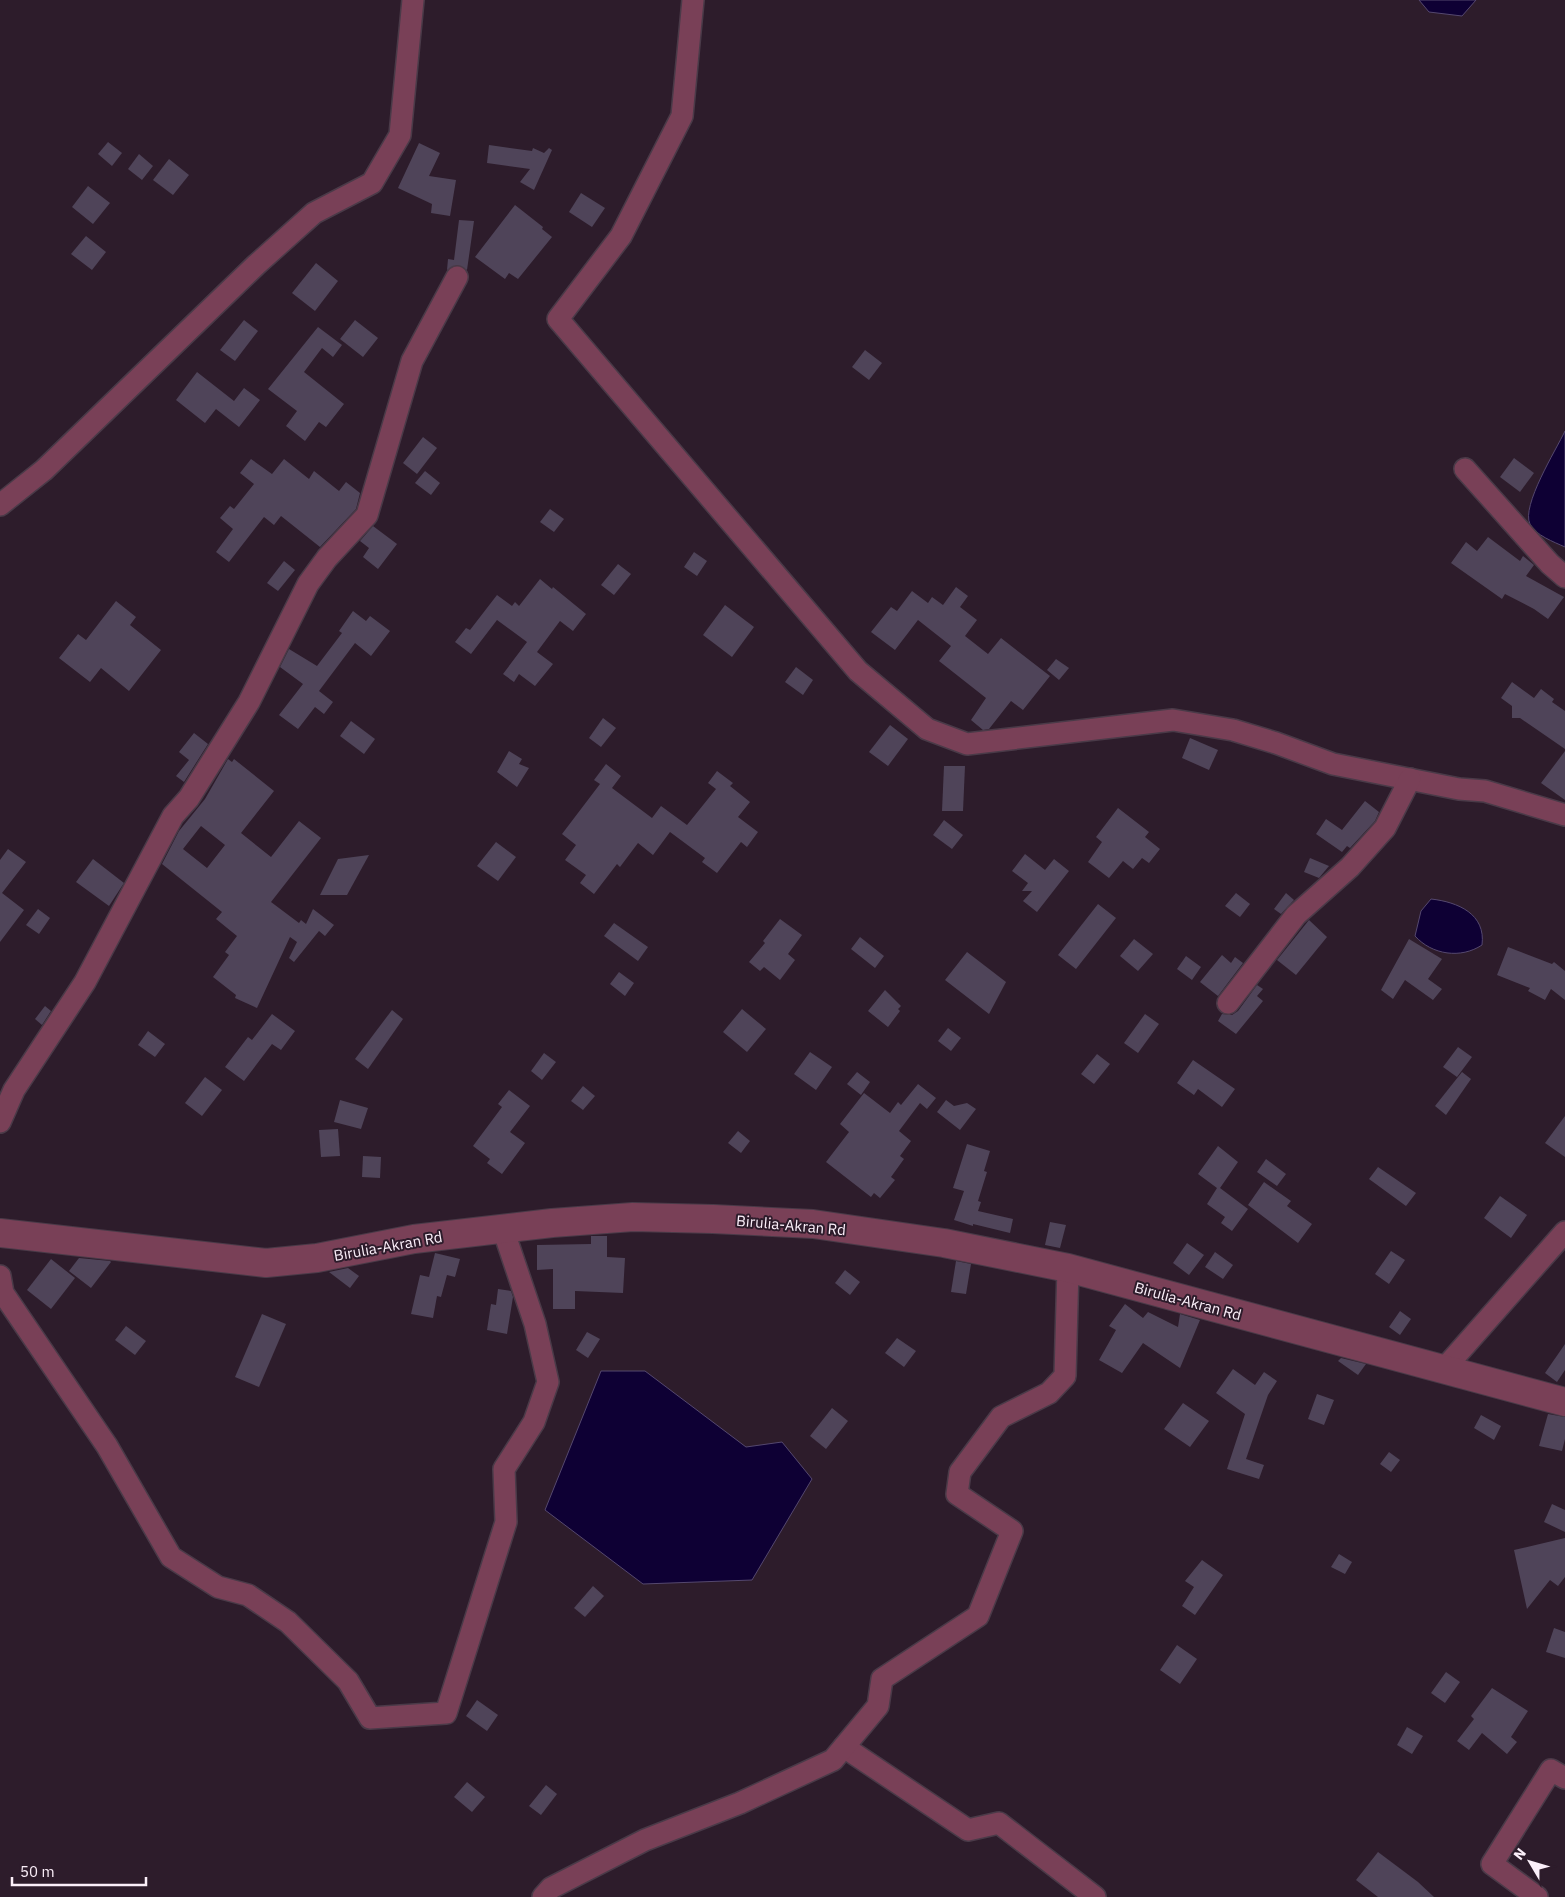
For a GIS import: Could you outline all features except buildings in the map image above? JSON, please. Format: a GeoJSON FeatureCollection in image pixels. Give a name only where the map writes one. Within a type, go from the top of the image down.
{"type":"FeatureCollection","features":[{"type":"Feature","properties":{"kind":"street"},"geometry":{"type":"LineString","coordinates":[[0,505],[44,470],[256,265],[314,213],[372,183],[400,135],[414,0]]}},
{"type":"Feature","properties":{"kind":"street"},"geometry":{"type":"LineString","coordinates":[[693,0],[682,116],[621,236],[558,319],[858,671],[927,729],[967,744],[1173,720],[1233,730],[1276,742],[1334,764],[1459,789],[1486,791],[1565,815]]}},
{"type":"Feature","properties":{"kind":"street"},"geometry":{"type":"LineString","coordinates":[[0,1122],[14,1090],[86,982],[173,816],[189,798],[249,702],[308,584],[327,558],[367,515],[412,361],[457,277]]}},
{"type":"Feature","properties":{"kind":"street"},"geometry":{"type":"LineString","coordinates":[[1465,469],[1550,564],[1565,577]]}},
{"type":"Feature","properties":{"kind":"street"},"geometry":{"type":"LineString","coordinates":[[1228,1003],[1296,915],[1350,867],[1385,828],[1410,779]]}},
{"type":"Feature","properties":{"kind":"street","name":"Birulia-Akran Rd"},"geometry":{"type":"LineString","coordinates":[[0,1233],[266,1263],[317,1258],[414,1239],[633,1217],[804,1224],[944,1243],[1068,1268],[1565,1402]]}},
{"type":"Feature","properties":{"kind":"street"},"geometry":{"type":"LineString","coordinates":[[0,1276],[3,1293],[107,1446],[171,1557],[218,1588],[248,1595],[288,1622],[348,1681],[370,1718],[446,1713],[506,1522],[504,1468],[534,1422],[548,1382],[535,1324],[503,1230]]}},
{"type":"Feature","properties":{"kind":"street"},"geometry":{"type":"LineString","coordinates":[[1444,1369],[1565,1232]]}},
{"type":"Feature","properties":{"kind":"street"},"geometry":{"type":"LineString","coordinates":[[543,1897],[550,1888],[645,1840],[740,1803],[833,1760],[878,1706],[882,1679],[978,1616],[1012,1530],[957,1494],[960,1472],[1001,1417],[1050,1392],[1065,1376],[1068,1268]]}},
{"type":"Feature","properties":{"kind":"street"},"geometry":{"type":"LineString","coordinates":[[844,1747],[968,1830],[999,1823],[1095,1897]]}},
{"type":"Feature","properties":{"kind":"street"},"geometry":{"type":"LineString","coordinates":[[1537,1897],[1492,1864],[1552,1770],[1565,1778]]}},
{"type":"Feature","properties":{"kind":"shaded area"},"geometry":{"type":"Polygon","coordinates":[[[1419,0],[1476,0],[1462,16],[1429,12],[1419,0]]]}},
{"type":"Feature","properties":{"kind":"shaded area"},"geometry":{"type":"Polygon","coordinates":[[[1565,431],[1565,547],[1536,532],[1530,524],[1529,516],[1530,505],[1535,492],[1565,431]]]}},
{"type":"Feature","properties":{"kind":"shaded area"},"geometry":{"type":"Polygon","coordinates":[[[1431,899],[1451,903],[1475,918],[1480,925],[1482,945],[1465,952],[1447,953],[1430,947],[1415,936],[1421,911],[1431,899]]]}},
{"type":"Feature","properties":{"kind":"shaded area"},"geometry":{"type":"Polygon","coordinates":[[[601,1371],[645,1371],[746,1447],[782,1442],[812,1479],[752,1580],[643,1584],[545,1510],[601,1371]]]}}]}
